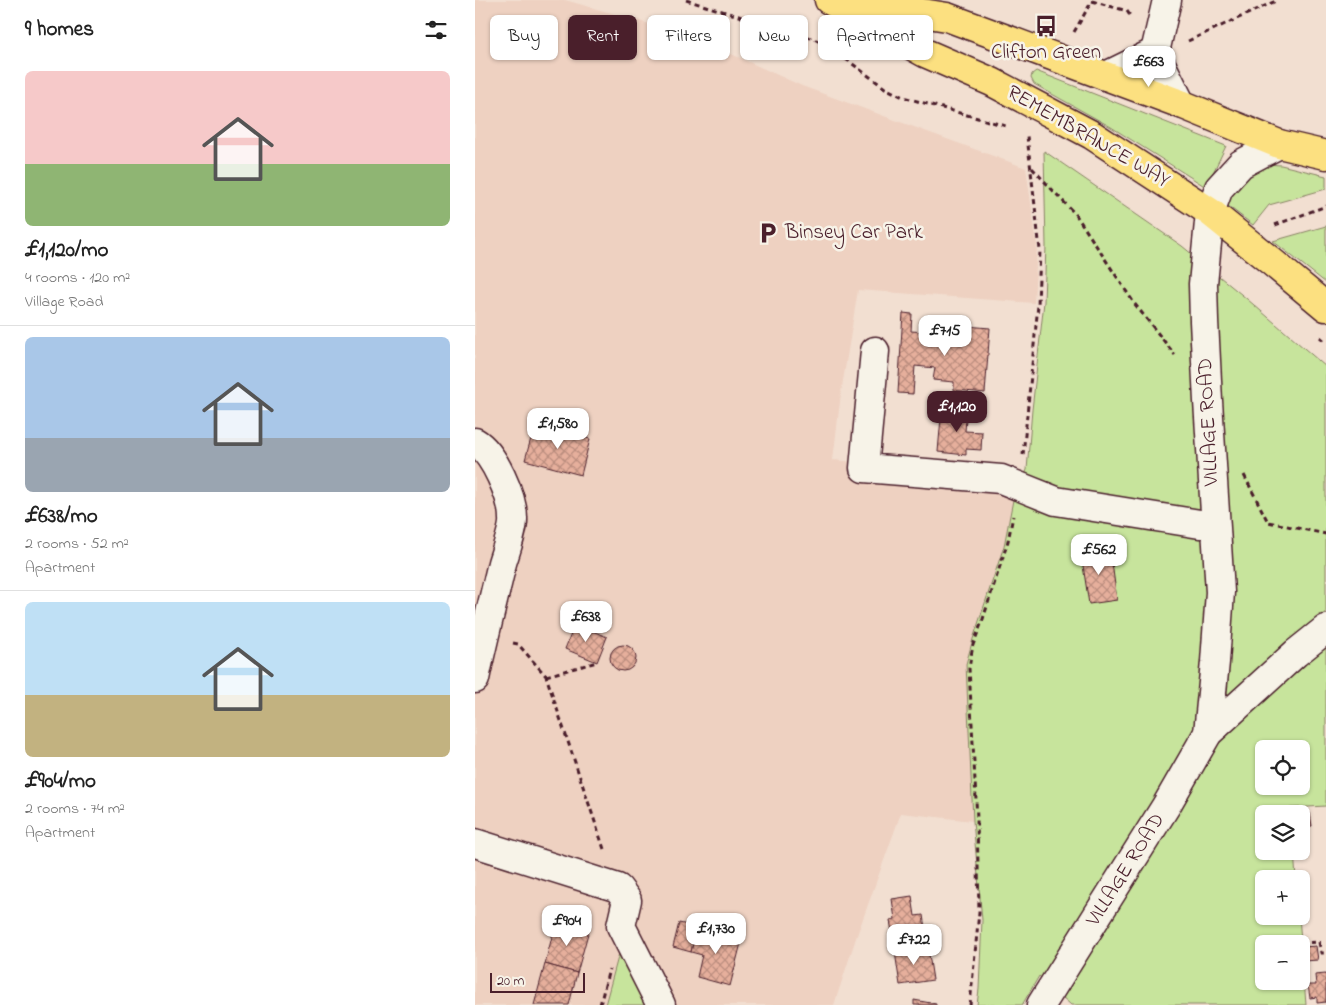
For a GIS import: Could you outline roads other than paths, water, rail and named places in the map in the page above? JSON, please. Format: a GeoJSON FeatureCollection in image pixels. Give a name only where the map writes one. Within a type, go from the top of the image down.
{"type":"FeatureCollection","features":[{"type":"Feature","properties":{"kind":"highway","name":"REMEMBRANCE WAY"},"geometry":{"type":"LineString","coordinates":[[829,0],[925,54],[993,82],[1092,135],[1210,212],[1326,307]]}},
{"type":"Feature","properties":{"kind":"highway"},"geometry":{"type":"LineString","coordinates":[[841,0],[947,17],[1181,104],[1279,144],[1326,155]]}},
{"type":"Feature","properties":{"kind":"street"},"geometry":{"type":"LineString","coordinates":[[1165,0],[1167,48],[1181,104]]}},
{"type":"Feature","properties":{"kind":"street"},"geometry":{"type":"LineString","coordinates":[[1107,76],[1167,48]]}},
{"type":"Feature","properties":{"kind":"street","name":"VILLAGE ROAD"},"geometry":{"type":"LineString","coordinates":[[1208,733],[1220,592],[1203,284],[1210,212],[1219,188],[1241,164],[1279,144]]}},
{"type":"Feature","properties":{"kind":"street"},"geometry":{"type":"LineString","coordinates":[[875,352],[864,468],[1001,479],[1056,501],[1200,524],[1215,524]]}},
{"type":"Feature","properties":{"kind":"street"},"geometry":{"type":"LineString","coordinates":[[475,442],[495,464],[506,486],[514,520],[484,634],[475,679]]}},
{"type":"Feature","properties":{"kind":"street","name":"VILLAGE ROAD"},"geometry":{"type":"LineString","coordinates":[[1041,1005],[1166,806],[1208,733],[1296,653],[1326,629]]}},
{"type":"Feature","properties":{"kind":"street"},"geometry":{"type":"LineString","coordinates":[[475,843],[617,888],[627,900],[621,926],[661,1005]]}},
{"type":"Feature","properties":{"kind":"place","name":"Clifton Green"},"geometry":{"type":"Point","coordinates":[1046,26]}},
{"type":"Feature","properties":{"kind":"place","name":"Binsey Car Park"},"geometry":{"type":"Point","coordinates":[768,233]}}]}
